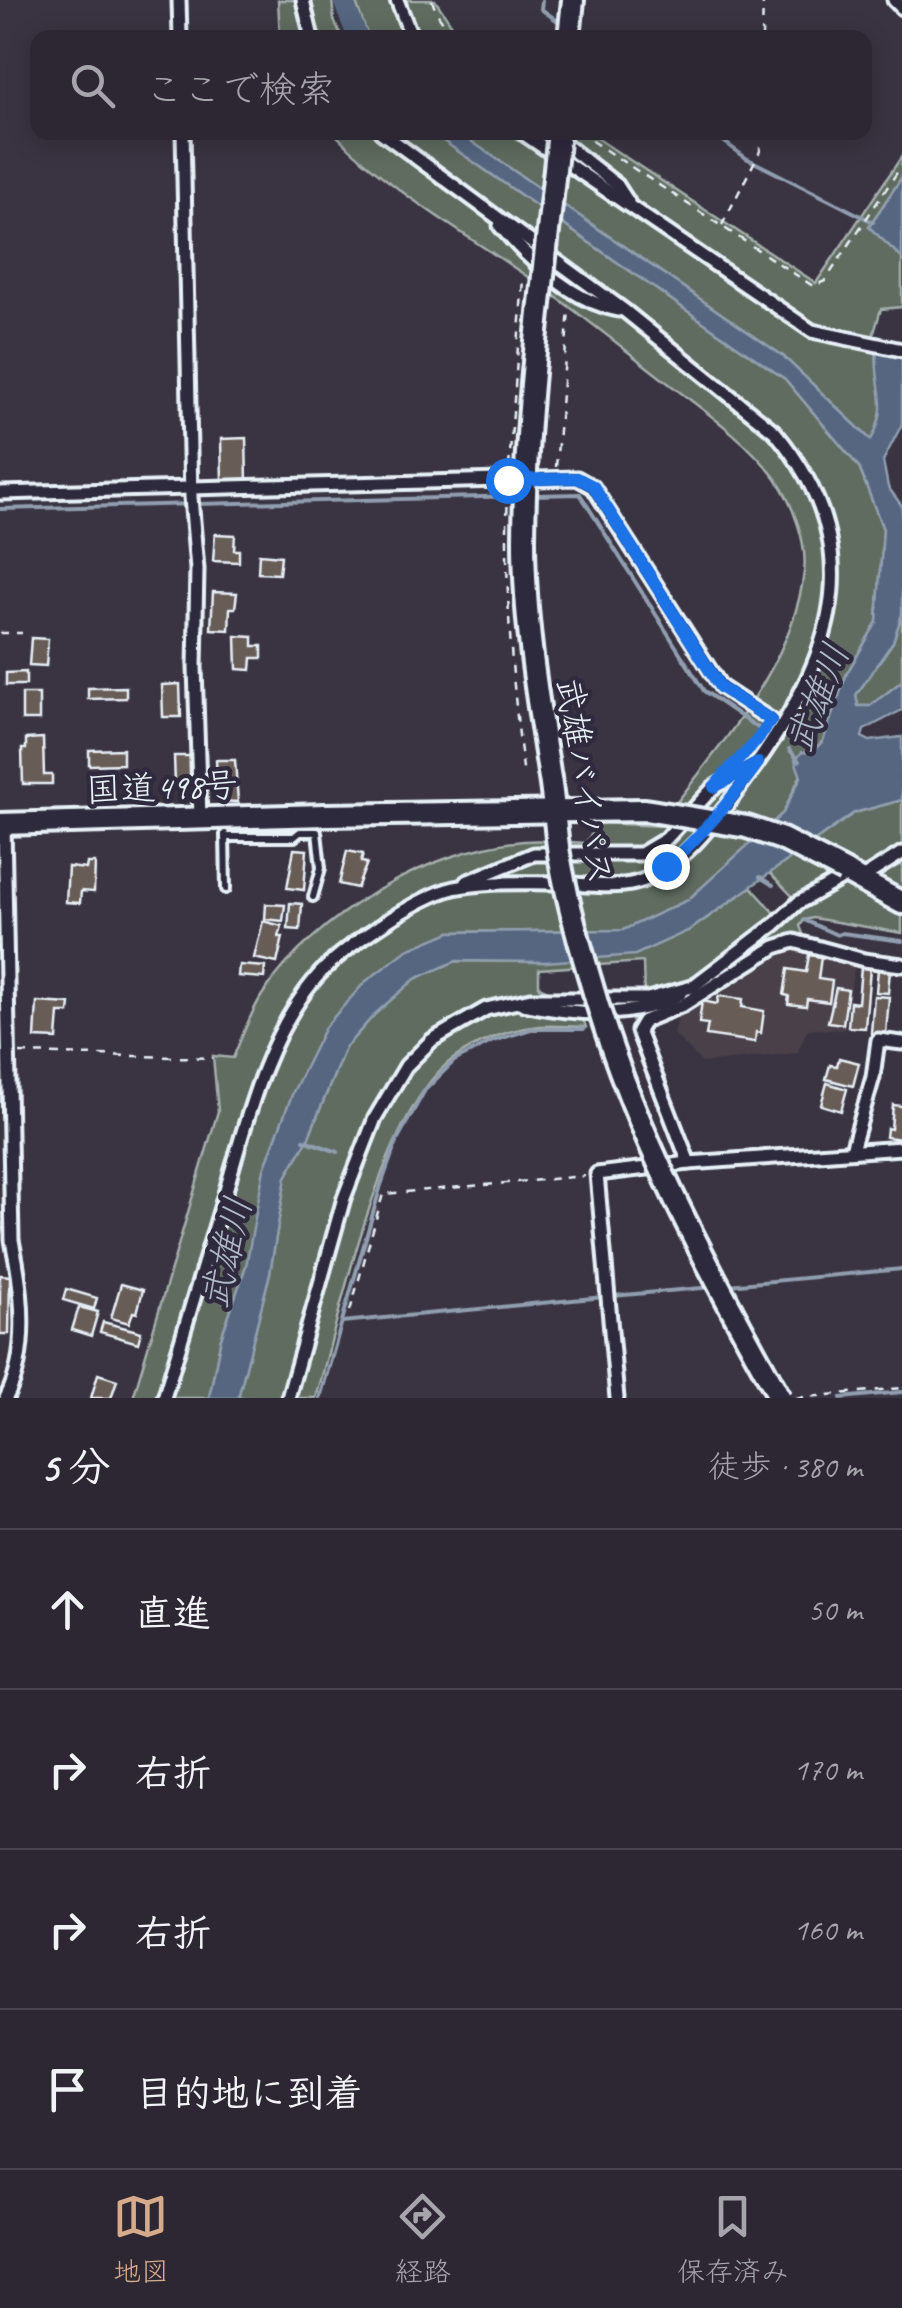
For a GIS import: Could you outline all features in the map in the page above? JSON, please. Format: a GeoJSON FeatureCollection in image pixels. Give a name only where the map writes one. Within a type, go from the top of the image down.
{"type":"FeatureCollection","features":[{"type":"Feature","properties":{"kind":"highway"},"geometry":{"type":"LineString","coordinates":[[570,30],[573,0]]}},
{"type":"Feature","properties":{"kind":"highway","name":"武雄バイパス"},"geometry":{"type":"LineString","coordinates":[[558,140],[530,405],[524,542],[535,686],[556,811],[559,854],[615,1059],[700,1254],[780,1398]]}},
{"type":"Feature","properties":{"kind":"highway","name":"国道498号"},"geometry":{"type":"LineString","coordinates":[[2,824],[200,818],[225,827],[326,815],[646,810],[696,816],[782,838],[850,875]]}},
{"type":"Feature","properties":{"kind":"highway"},"geometry":{"type":"LineString","coordinates":[[850,875],[902,903]]}},
{"type":"Feature","properties":{"kind":"street"},"geometry":{"type":"LineString","coordinates":[[179,0],[180,30]]}},
{"type":"Feature","properties":{"kind":"street"},"geometry":{"type":"LineString","coordinates":[[303,0],[310,30]]}},
{"type":"Feature","properties":{"kind":"street"},"geometry":{"type":"LineString","coordinates":[[397,0],[409,30]]}},
{"type":"Feature","properties":{"kind":"street"},"geometry":{"type":"LineString","coordinates":[[894,0],[902,8]]}},
{"type":"Feature","properties":{"kind":"street"},"geometry":{"type":"LineString","coordinates":[[183,140],[200,818]]}},
{"type":"Feature","properties":{"kind":"street"},"geometry":{"type":"LineString","coordinates":[[392,140],[625,312],[776,432],[812,484],[822,510],[833,564],[832,601],[824,638],[804,691],[780,734],[694,843],[666,866],[634,884],[498,882],[450,889]]}},
{"type":"Feature","properties":{"kind":"street"},"geometry":{"type":"LineString","coordinates":[[532,140],[812,331],[902,350]]}},
{"type":"Feature","properties":{"kind":"street"},"geometry":{"type":"LineString","coordinates":[[562,140],[617,185],[633,209]]}},
{"type":"Feature","properties":{"kind":"street"},"geometry":{"type":"LineString","coordinates":[[0,494],[192,493],[577,478],[593,486],[720,687],[771,720]]}},
{"type":"Feature","properties":{"kind":"street"},"geometry":{"type":"LineString","coordinates":[[164,1398],[258,1084],[288,1020],[315,979],[350,947],[399,915],[534,854],[641,854],[666,839],[714,787],[758,763]]}},
{"type":"Feature","properties":{"kind":"street"},"geometry":{"type":"LineString","coordinates":[[2,824],[12,1240],[22,1287],[18,1351],[6,1398]]}},
{"type":"Feature","properties":{"kind":"street"},"geometry":{"type":"LineString","coordinates":[[689,1163],[638,1031],[644,1021],[776,924],[798,902],[902,853]]}},
{"type":"Feature","properties":{"kind":"street"},"geometry":{"type":"LineString","coordinates":[[515,1002],[575,1014],[661,1010],[683,1005],[775,946],[794,941],[864,960],[902,964]]}},
{"type":"Feature","properties":{"kind":"street"},"geometry":{"type":"LineString","coordinates":[[288,1398],[344,1198],[375,1118],[406,1066],[432,1040],[486,1009],[531,998],[648,999],[692,986]]}},
{"type":"Feature","properties":{"kind":"street"},"geometry":{"type":"LineString","coordinates":[[852,1150],[873,1077],[878,1040],[902,1043]]}},
{"type":"Feature","properties":{"kind":"street"},"geometry":{"type":"LineString","coordinates":[[618,1398],[596,1174],[689,1163],[902,1148]]}},
{"type":"Feature","properties":{"kind":"lane"},"geometry":{"type":"LineString","coordinates":[[226,888],[225,827],[294,838],[300,832],[317,832],[322,868],[314,897]]}},
{"type":"Feature","properties":{"kind":"path"},"geometry":{"type":"LineString","coordinates":[[432,0],[448,30]]}},
{"type":"Feature","properties":{"kind":"path"},"geometry":{"type":"LineString","coordinates":[[762,30],[763,0]]}},
{"type":"Feature","properties":{"kind":"path"},"geometry":{"type":"LineString","coordinates":[[590,140],[813,286],[825,281],[902,165]]}},
{"type":"Feature","properties":{"kind":"path"},"geometry":{"type":"LineString","coordinates":[[721,226],[757,156],[759,140]]}},
{"type":"Feature","properties":{"kind":"path"},"geometry":{"type":"LineString","coordinates":[[524,279],[511,408],[507,506],[513,686],[524,777]]}},
{"type":"Feature","properties":{"kind":"path"},"geometry":{"type":"LineString","coordinates":[[555,479],[569,309]]}},
{"type":"Feature","properties":{"kind":"path"},"geometry":{"type":"LineString","coordinates":[[0,633],[22,633]]}},
{"type":"Feature","properties":{"kind":"path"},"geometry":{"type":"LineString","coordinates":[[732,765],[758,743]]}},
{"type":"Feature","properties":{"kind":"path"},"geometry":{"type":"LineString","coordinates":[[8,1053],[213,1058]]}},
{"type":"Feature","properties":{"kind":"path"},"geometry":{"type":"LineString","coordinates":[[350,1311],[383,1194],[596,1174]]}},
{"type":"Feature","properties":{"kind":"path"},"geometry":{"type":"LineString","coordinates":[[796,1398],[902,1388]]}},
{"type":"Feature","properties":{"kind":"shaded area"},"geometry":{"type":"Polygon","coordinates":[[[805,939],[856,956],[844,1030],[808,1029],[797,1053],[702,1063],[674,1034],[679,1012],[776,951],[805,939]]]}},
{"type":"Feature","properties":{"kind":"green space"},"geometry":{"type":"Polygon","coordinates":[[[278,0],[332,0],[339,30],[280,30],[278,0]]]}},
{"type":"Feature","properties":{"kind":"green space"},"geometry":{"type":"Polygon","coordinates":[[[355,0],[435,0],[455,30],[366,30],[355,0]]]}},
{"type":"Feature","properties":{"kind":"green space"},"geometry":{"type":"Polygon","coordinates":[[[341,140],[442,140],[785,379],[859,467],[883,529],[877,622],[847,673],[823,741],[811,753],[783,813],[688,900],[624,930],[450,932],[365,982],[246,1266],[221,1338],[209,1398],[133,1398],[218,1111],[213,1056],[233,1058],[258,1002],[285,965],[343,913],[413,872],[450,857],[524,841],[585,843],[600,823],[659,826],[768,676],[797,608],[804,572],[801,536],[788,499],[765,465],[739,439],[560,299],[400,190],[341,140]]]}},
{"type":"Feature","properties":{"kind":"green space"},"geometry":{"type":"Polygon","coordinates":[[[469,140],[600,140],[816,283],[902,156],[902,177],[869,226],[902,258],[902,307],[881,309],[869,350],[877,352],[883,393],[872,441],[783,356],[469,140]]]}},
{"type":"Feature","properties":{"kind":"green space"},"geometry":{"type":"Polygon","coordinates":[[[902,614],[902,681],[870,706],[858,706],[856,695],[893,642],[902,614]]]}},
{"type":"Feature","properties":{"kind":"green space"},"geometry":{"type":"Polygon","coordinates":[[[902,800],[902,933],[813,918],[804,920],[800,926],[805,939],[776,951],[679,1012],[633,1026],[630,1003],[644,994],[643,962],[539,969],[539,987],[577,1004],[586,1027],[538,1026],[502,1034],[453,1059],[427,1085],[405,1122],[367,1216],[316,1398],[238,1398],[270,1273],[286,1176],[308,1139],[345,1048],[375,1014],[415,978],[456,961],[545,962],[690,930],[751,887],[775,913],[793,897],[770,873],[854,813],[902,800]]]}},
{"type":"Feature","properties":{"kind":"water"},"geometry":{"type":"Polygon","coordinates":[[[442,140],[469,140],[783,356],[871,440],[881,405],[877,352],[902,358],[902,424],[883,461],[888,487],[902,506],[902,614],[893,642],[856,695],[858,706],[870,706],[902,681],[902,710],[864,730],[862,737],[870,741],[902,737],[902,800],[854,813],[690,930],[635,955],[545,962],[456,961],[415,979],[375,1014],[345,1048],[308,1139],[286,1177],[270,1273],[238,1398],[209,1398],[221,1338],[246,1266],[264,1169],[293,1092],[325,1027],[365,982],[407,950],[450,932],[623,930],[688,900],[783,813],[801,777],[795,760],[802,752],[811,753],[823,741],[847,673],[877,622],[883,529],[859,467],[785,379],[442,140]]]}},
{"type":"Feature","properties":{"kind":"water"},"geometry":{"type":"Polygon","coordinates":[[[902,177],[902,258],[869,227],[902,177]]]}},
{"type":"Feature","properties":{"kind":"building"},"geometry":{"type":"Polygon","coordinates":[[[246,438],[247,481],[222,481],[221,439],[246,438]]]}},
{"type":"Feature","properties":{"kind":"building"},"geometry":{"type":"Polygon","coordinates":[[[215,534],[235,535],[234,550],[239,550],[239,562],[213,561],[215,534]]]}},
{"type":"Feature","properties":{"kind":"building"},"geometry":{"type":"Polygon","coordinates":[[[259,554],[281,556],[279,574],[258,573],[259,554]]]}},
{"type":"Feature","properties":{"kind":"building"},"geometry":{"type":"Polygon","coordinates":[[[213,592],[237,593],[235,608],[230,608],[229,630],[211,629],[213,592]]]}},
{"type":"Feature","properties":{"kind":"building"},"geometry":{"type":"Polygon","coordinates":[[[236,636],[253,637],[253,646],[262,646],[262,658],[252,658],[251,670],[237,669],[236,636]]]}},
{"type":"Feature","properties":{"kind":"building"},"geometry":{"type":"Polygon","coordinates":[[[31,638],[48,639],[46,666],[29,665],[31,638]]]}},
{"type":"Feature","properties":{"kind":"building"},"geometry":{"type":"Polygon","coordinates":[[[26,672],[26,685],[6,685],[6,673],[26,672]]]}},
{"type":"Feature","properties":{"kind":"building"},"geometry":{"type":"Polygon","coordinates":[[[180,684],[181,717],[163,717],[162,685],[180,684]]]}},
{"type":"Feature","properties":{"kind":"building"},"geometry":{"type":"Polygon","coordinates":[[[126,687],[126,698],[88,699],[88,688],[126,687]]]}},
{"type":"Feature","properties":{"kind":"building"},"geometry":{"type":"Polygon","coordinates":[[[22,694],[39,694],[39,720],[22,720],[22,694]]]}},
{"type":"Feature","properties":{"kind":"building"},"geometry":{"type":"Polygon","coordinates":[[[43,738],[44,775],[52,775],[52,784],[23,784],[22,749],[26,749],[26,739],[43,738]]]}},
{"type":"Feature","properties":{"kind":"building"},"geometry":{"type":"Polygon","coordinates":[[[123,749],[123,764],[89,765],[89,750],[123,749]]]}},
{"type":"Feature","properties":{"kind":"building"},"geometry":{"type":"Polygon","coordinates":[[[174,756],[190,756],[190,785],[175,785],[174,756]]]}},
{"type":"Feature","properties":{"kind":"building"},"geometry":{"type":"Polygon","coordinates":[[[216,760],[235,760],[238,802],[218,801],[216,760]]]}},
{"type":"Feature","properties":{"kind":"building"},"geometry":{"type":"Polygon","coordinates":[[[294,849],[307,850],[304,890],[287,888],[294,849]]]}},
{"type":"Feature","properties":{"kind":"building"},"geometry":{"type":"Polygon","coordinates":[[[347,851],[363,854],[361,862],[367,863],[357,888],[339,884],[347,851]]]}},
{"type":"Feature","properties":{"kind":"building"},"geometry":{"type":"Polygon","coordinates":[[[87,863],[95,863],[94,892],[81,891],[80,903],[66,902],[68,867],[86,869],[87,863]]]}},
{"type":"Feature","properties":{"kind":"building"},"geometry":{"type":"Polygon","coordinates":[[[290,903],[302,904],[300,930],[288,929],[290,903]]]}},
{"type":"Feature","properties":{"kind":"building"},"geometry":{"type":"Polygon","coordinates":[[[266,904],[285,905],[283,921],[265,919],[266,904]]]}},
{"type":"Feature","properties":{"kind":"building"},"geometry":{"type":"Polygon","coordinates":[[[263,921],[282,926],[277,963],[254,958],[263,921]]]}},
{"type":"Feature","properties":{"kind":"building"},"geometry":{"type":"Polygon","coordinates":[[[809,955],[821,957],[818,979],[832,981],[829,1002],[807,999],[806,1006],[788,1004],[789,996],[784,995],[788,969],[806,972],[809,955]]]}},
{"type":"Feature","properties":{"kind":"building"},"geometry":{"type":"Polygon","coordinates":[[[239,965],[265,967],[264,978],[238,976],[239,965]]]}},
{"type":"Feature","properties":{"kind":"building"},"geometry":{"type":"Polygon","coordinates":[[[861,967],[870,968],[865,1028],[848,1027],[850,1002],[858,1003],[861,967]]]}},
{"type":"Feature","properties":{"kind":"building"},"geometry":{"type":"Polygon","coordinates":[[[878,969],[890,970],[888,993],[876,992],[878,969]]]}},
{"type":"Feature","properties":{"kind":"building"},"geometry":{"type":"Polygon","coordinates":[[[836,988],[848,990],[843,1024],[828,1022],[836,988]]]}},
{"type":"Feature","properties":{"kind":"building"},"geometry":{"type":"Polygon","coordinates":[[[719,996],[743,999],[742,1007],[764,1011],[761,1033],[756,1032],[755,1042],[706,1035],[708,1024],[699,1023],[702,1001],[717,1004],[719,996]]]}},
{"type":"Feature","properties":{"kind":"building"},"geometry":{"type":"Polygon","coordinates":[[[874,996],[889,997],[886,1034],[871,1033],[874,996]]]}},
{"type":"Feature","properties":{"kind":"building"},"geometry":{"type":"Polygon","coordinates":[[[37,1002],[70,1004],[69,1013],[59,1013],[57,1039],[35,1038],[37,1002]]]}},
{"type":"Feature","properties":{"kind":"building"},"geometry":{"type":"Polygon","coordinates":[[[839,1058],[859,1063],[853,1086],[826,1079],[830,1065],[837,1066],[839,1058]]]}},
{"type":"Feature","properties":{"kind":"building"},"geometry":{"type":"Polygon","coordinates":[[[827,1083],[847,1089],[841,1111],[821,1105],[827,1083]]]}},
{"type":"Feature","properties":{"kind":"building"},"geometry":{"type":"Polygon","coordinates":[[[893,1105],[902,1106],[902,1139],[886,1137],[887,1128],[891,1129],[893,1105]]]}},
{"type":"Feature","properties":{"kind":"building"},"geometry":{"type":"Polygon","coordinates":[[[0,1275],[10,1276],[9,1334],[0,1334],[0,1275]]]}},
{"type":"Feature","properties":{"kind":"building"},"geometry":{"type":"Polygon","coordinates":[[[121,1284],[143,1290],[137,1313],[133,1312],[129,1323],[111,1318],[121,1284]]]}},
{"type":"Feature","properties":{"kind":"building"},"geometry":{"type":"Polygon","coordinates":[[[66,1289],[97,1298],[94,1309],[63,1300],[66,1289]]]}},
{"type":"Feature","properties":{"kind":"building"},"geometry":{"type":"Polygon","coordinates":[[[79,1307],[98,1312],[91,1336],[72,1330],[79,1307]]]}},
{"type":"Feature","properties":{"kind":"building"},"geometry":{"type":"Polygon","coordinates":[[[103,1322],[141,1332],[138,1343],[100,1332],[103,1322]]]}},
{"type":"Feature","properties":{"kind":"building"},"geometry":{"type":"Polygon","coordinates":[[[98,1374],[117,1380],[111,1398],[91,1398],[98,1374]]]}},
{"type":"Feature","properties":{"kind":"waterway","name":"武雄川"},"geometry":{"type":"LineString","coordinates":[[343,0],[355,30]]}},
{"type":"Feature","properties":{"kind":"waterway"},"geometry":{"type":"LineString","coordinates":[[542,0],[541,9],[562,24]]}},
{"type":"Feature","properties":{"kind":"waterway"},"geometry":{"type":"LineString","coordinates":[[722,140],[746,158],[873,222]]}},
{"type":"Feature","properties":{"kind":"waterway"},"geometry":{"type":"LineString","coordinates":[[535,495],[580,494],[704,691],[758,728]]}},
{"type":"Feature","properties":{"kind":"waterway"},"geometry":{"type":"LineString","coordinates":[[0,509],[520,496]]}},
{"type":"Feature","properties":{"kind":"waterway"},"geometry":{"type":"LineString","coordinates":[[789,749],[799,761]]}},
{"type":"Feature","properties":{"kind":"waterway"},"geometry":{"type":"LineString","coordinates":[[760,877],[773,885]]}},
{"type":"Feature","properties":{"kind":"waterway"},"geometry":{"type":"LineString","coordinates":[[804,920],[837,935],[902,941]]}},
{"type":"Feature","properties":{"kind":"waterway"},"geometry":{"type":"LineString","coordinates":[[320,1398],[381,1185],[397,1140],[425,1090],[454,1061],[493,1041],[531,1029],[584,1029]]}},
{"type":"Feature","properties":{"kind":"waterway"},"geometry":{"type":"LineString","coordinates":[[304,1140],[338,1152]]}},
{"type":"Feature","properties":{"kind":"waterway"},"geometry":{"type":"LineString","coordinates":[[728,1285],[902,1269]]}},
{"type":"Feature","properties":{"kind":"waterway"},"geometry":{"type":"LineString","coordinates":[[613,1296],[713,1287]]}},
{"type":"Feature","properties":{"kind":"waterway"},"geometry":{"type":"LineString","coordinates":[[342,1322],[604,1297]]}},
{"type":"Feature","properties":{"kind":"waterway"},"geometry":{"type":"LineString","coordinates":[[841,1398],[902,1392]]}},
{"type":"Feature","properties":{"kind":"route"},"geometry":{"type":"LineString","coordinates":[[508,480],[577,478],[593,486],[720,687],[771,720],[758,743],[714,787],[758,763],[694,843],[666,866]]}}]}
